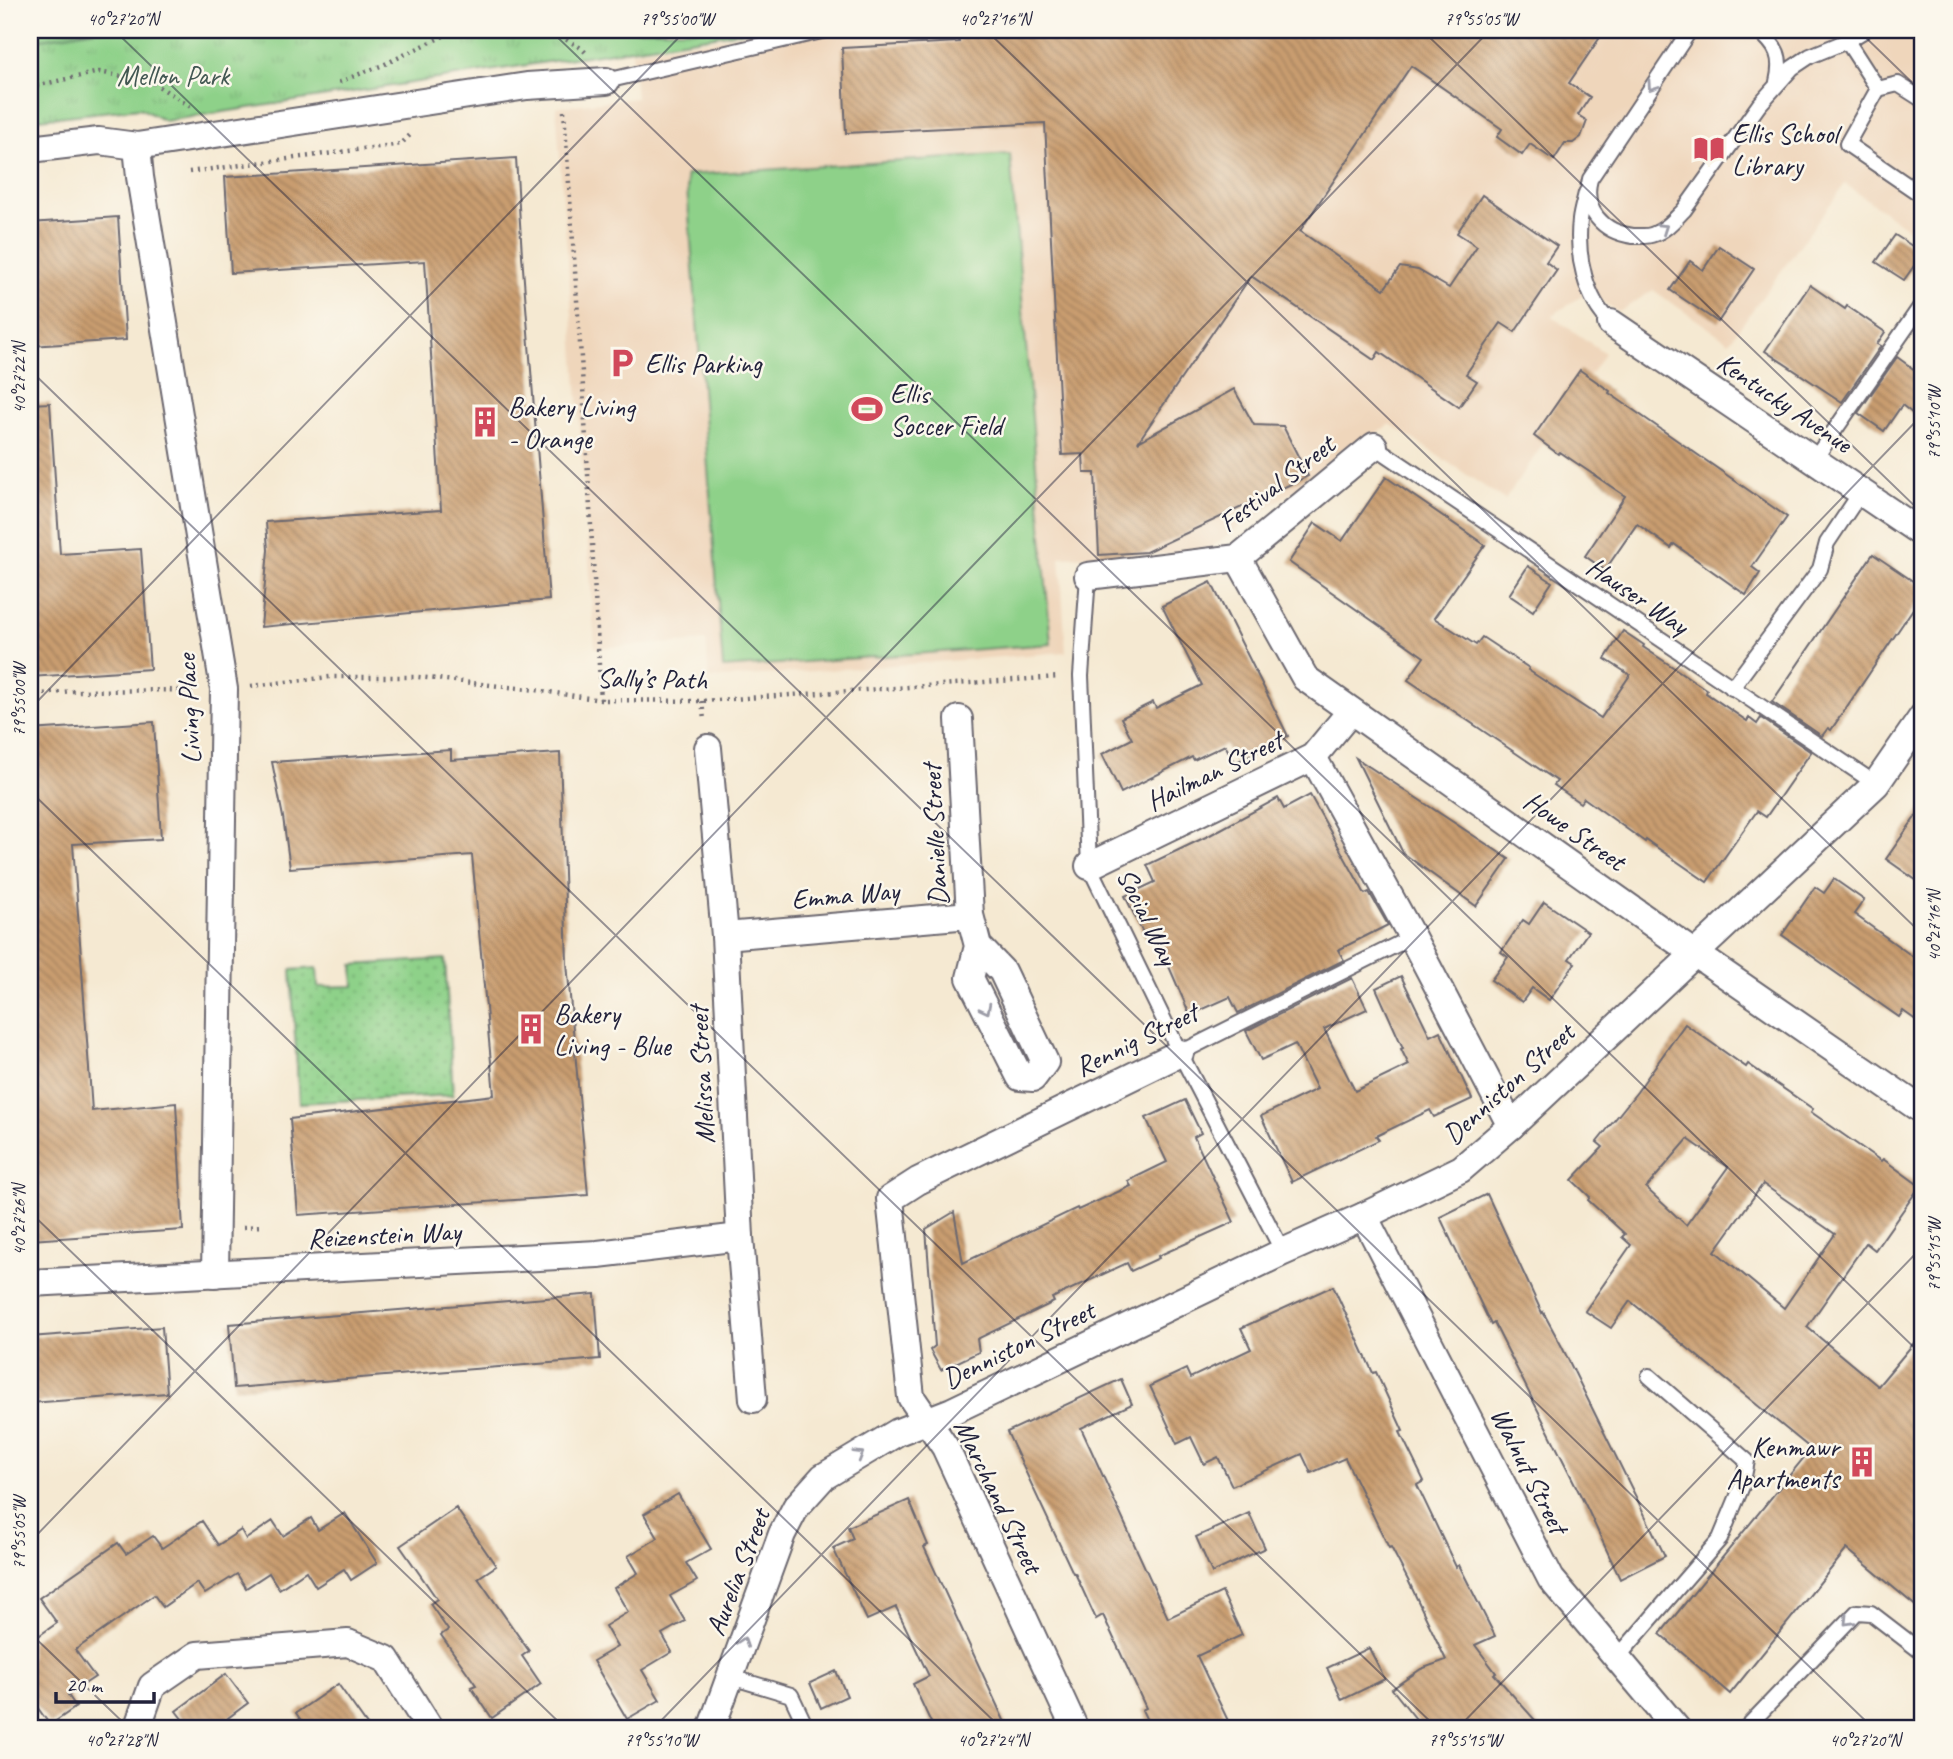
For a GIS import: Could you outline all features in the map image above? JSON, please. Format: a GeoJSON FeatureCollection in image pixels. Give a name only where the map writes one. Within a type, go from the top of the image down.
{"type":"FeatureCollection","features":[{"type":"Feature","properties":{"kind":"street"},"geometry":{"type":"LineString","coordinates":[[30,149],[99,141],[137,146],[527,86],[607,81]]}},
{"type":"Feature","properties":{"kind":"street","name":"Living Place"},"geometry":{"type":"LineString","coordinates":[[137,146],[139,177],[224,689],[215,1274]]}},
{"type":"Feature","properties":{"kind":"street","name":"Kentucky Avenue"},"geometry":{"type":"LineString","coordinates":[[1611,323],[1923,534]]}},
{"type":"Feature","properties":{"kind":"street","name":"Festival Street"},"geometry":{"type":"LineString","coordinates":[[1088,576],[1238,558],[1374,446]]}},
{"type":"Feature","properties":{"kind":"street","name":"Howe Street"},"geometry":{"type":"LineString","coordinates":[[1238,558],[1305,678],[1923,1111]]}},
{"type":"Feature","properties":{"kind":"street","name":"Hailman Street"},"geometry":{"type":"LineString","coordinates":[[1089,866],[1313,757],[1351,711]]}},
{"type":"Feature","properties":{"kind":"street","name":"Denniston Street"},"geometry":{"type":"LineString","coordinates":[[926,1420],[952,1412],[1461,1169],[1511,1126],[1876,784],[1923,716]]}},
{"type":"Feature","properties":{"kind":"street","name":"Danielle Street"},"geometry":{"type":"LineString","coordinates":[[958,719],[970,915],[978,946]]}},
{"type":"Feature","properties":{"kind":"street","name":"Melissa Street"},"geometry":{"type":"LineString","coordinates":[[708,748],[726,936],[740,1237],[753,1399]]}},
{"type":"Feature","properties":{"kind":"street"},"geometry":{"type":"LineString","coordinates":[[1313,757],[1412,937],[1511,1126]]}},
{"type":"Feature","properties":{"kind":"street","name":"Emma Way"},"geometry":{"type":"LineString","coordinates":[[726,936],[970,915]]}},
{"type":"Feature","properties":{"kind":"street","name":"Rennig Street"},"geometry":{"type":"LineString","coordinates":[[890,1199],[918,1181],[1180,1054]]}},
{"type":"Feature","properties":{"kind":"street","name":"Marchand Street"},"geometry":{"type":"LineString","coordinates":[[890,1199],[911,1397],[945,1447],[1075,1729]]}},
{"type":"Feature","properties":{"kind":"street","name":"Walnut Street"},"geometry":{"type":"LineString","coordinates":[[1364,1216],[1551,1579],[1677,1729]]}},
{"type":"Feature","properties":{"kind":"street","name":"Reizenstein Way"},"geometry":{"type":"LineString","coordinates":[[30,1283],[598,1254],[740,1237]]}},
{"type":"Feature","properties":{"kind":"street","name":"Aurelia Street"},"geometry":{"type":"LineString","coordinates":[[711,1729],[782,1534],[796,1507],[822,1477],[898,1432],[926,1420]]}},
{"type":"Feature","properties":{"kind":"street"},"geometry":{"type":"LineString","coordinates":[[137,1729],[152,1686],[197,1655],[348,1643],[386,1659],[430,1729]]}},
{"type":"Feature","properties":{"kind":"lane"},"geometry":{"type":"LineString","coordinates":[[607,81],[826,30]]}},
{"type":"Feature","properties":{"kind":"lane"},"geometry":{"type":"LineString","coordinates":[[1611,323],[1594,303],[1580,252],[1580,221],[1590,179],[1690,30]]}},
{"type":"Feature","properties":{"kind":"lane"},"geometry":{"type":"LineString","coordinates":[[1758,30],[1772,43],[1779,56],[1777,83]]}},
{"type":"Feature","properties":{"kind":"lane"},"geometry":{"type":"LineString","coordinates":[[1587,192],[1591,206],[1605,226],[1628,235],[1654,234],[1684,210],[1759,105],[1791,68],[1863,31]]}},
{"type":"Feature","properties":{"kind":"lane"},"geometry":{"type":"LineString","coordinates":[[1847,41],[1878,89]]}},
{"type":"Feature","properties":{"kind":"lane"},"geometry":{"type":"LineString","coordinates":[[1923,100],[1898,84],[1878,89],[1847,144],[1923,196]]}},
{"type":"Feature","properties":{"kind":"lane"},"geometry":{"type":"LineString","coordinates":[[1814,460],[1923,303]]}},
{"type":"Feature","properties":{"kind":"lane","name":"Hauser Way"},"geometry":{"type":"LineString","coordinates":[[1374,446],[1876,784]]}},
{"type":"Feature","properties":{"kind":"lane"},"geometry":{"type":"LineString","coordinates":[[1732,688],[1820,569],[1827,542],[1861,492]]}},
{"type":"Feature","properties":{"kind":"lane","name":"Social Way"},"geometry":{"type":"LineString","coordinates":[[1088,576],[1081,676],[1089,866],[1180,1054],[1283,1252]]}},
{"type":"Feature","properties":{"kind":"lane","name":"Rennig Street"},"geometry":{"type":"LineString","coordinates":[[1180,1054],[1412,937]]}},
{"type":"Feature","properties":{"kind":"lane"},"geometry":{"type":"LineString","coordinates":[[1618,1657],[1720,1539],[1742,1486],[1747,1461],[1649,1376]]}},
{"type":"Feature","properties":{"kind":"lane"},"geometry":{"type":"LineString","coordinates":[[1745,1729],[1857,1612],[1871,1614],[1923,1653]]}},
{"type":"Feature","properties":{"kind":"lane"},"geometry":{"type":"LineString","coordinates":[[731,1677],[791,1695],[807,1729]]}},
{"type":"Feature","properties":{"kind":"path"},"geometry":{"type":"LineString","coordinates":[[329,84],[342,82],[383,65],[456,30]]}},
{"type":"Feature","properties":{"kind":"path"},"geometry":{"type":"LineString","coordinates":[[30,87],[99,72],[152,82],[192,108],[201,105]]}},
{"type":"Feature","properties":{"kind":"path"},"geometry":{"type":"LineString","coordinates":[[562,84],[601,700]]}},
{"type":"Feature","properties":{"kind":"path","name":"Sally’s Path"},"geometry":{"type":"LineString","coordinates":[[30,695],[72,691],[224,689],[330,677],[418,677],[601,700],[702,701],[1081,676]]}},
{"type":"Feature","properties":{"kind":"shaded area"},"geometry":{"type":"Polygon","coordinates":[[[778,30],[1923,30],[1923,239],[1845,184],[1729,342],[1653,290],[1619,312],[1588,292],[1551,316],[1605,353],[1505,500],[1390,424],[1202,553],[1060,557],[1066,652],[709,679],[706,641],[595,648],[556,107],[636,98],[632,52],[778,30]]]}},
{"type":"Feature","properties":{"kind":"green space","name":"Mellon Park"},"geometry":{"type":"Polygon","coordinates":[[[30,30],[754,30],[165,121],[140,108],[30,120],[30,30]]]}},
{"type":"Feature","properties":{"kind":"green space"},"geometry":{"type":"Polygon","coordinates":[[[30,30],[95,30],[30,41],[30,30]]]}},
{"type":"Feature","properties":{"kind":"green space","name":"Ellis Soccer Field"},"geometry":{"type":"Polygon","coordinates":[[[1010,154],[1051,644],[723,668],[686,175],[1010,154]]]}},
{"type":"Feature","properties":{"kind":"green space"},"geometry":{"type":"Polygon","coordinates":[[[445,959],[453,1095],[299,1103],[291,970],[317,968],[318,987],[354,986],[353,965],[445,959]]]}},
{"type":"Feature","properties":{"kind":"building"},"geometry":{"type":"Polygon","coordinates":[[[958,30],[1011,30],[1012,34],[1090,30],[1605,30],[1569,83],[1590,97],[1578,115],[1587,121],[1581,137],[1573,143],[1565,143],[1554,160],[1530,144],[1522,155],[1497,137],[1502,129],[1411,66],[1300,231],[1384,289],[1400,267],[1418,270],[1449,288],[1477,246],[1457,233],[1482,195],[1557,246],[1546,262],[1557,270],[1515,332],[1501,323],[1466,374],[1477,381],[1459,407],[1379,352],[1374,360],[1251,276],[1138,442],[1234,389],[1254,425],[1283,426],[1308,476],[1146,552],[1099,555],[1095,473],[1084,473],[1083,454],[1062,455],[1045,123],[846,133],[842,48],[959,42],[958,30]]]}},
{"type":"Feature","properties":{"kind":"building","name":"Bakery Living - Orange"},"geometry":{"type":"Polygon","coordinates":[[[516,158],[549,600],[261,627],[268,550],[266,522],[441,510],[425,261],[231,273],[225,177],[516,158]]]}},
{"type":"Feature","properties":{"kind":"building"},"geometry":{"type":"Polygon","coordinates":[[[118,217],[126,340],[30,346],[30,223],[118,217]]]}},
{"type":"Feature","properties":{"kind":"building"},"geometry":{"type":"Polygon","coordinates":[[[1895,235],[1923,253],[1904,280],[1876,262],[1895,235]]]}},
{"type":"Feature","properties":{"kind":"building"},"geometry":{"type":"Polygon","coordinates":[[[1719,246],[1754,269],[1718,322],[1670,290],[1690,261],[1703,270],[1719,246]]]}},
{"type":"Feature","properties":{"kind":"building"},"geometry":{"type":"Polygon","coordinates":[[[1810,285],[1885,332],[1877,344],[1881,346],[1842,402],[1765,351],[1810,285]]]}},
{"type":"Feature","properties":{"kind":"building"},"geometry":{"type":"Polygon","coordinates":[[[1897,357],[1923,376],[1923,422],[1902,405],[1884,431],[1858,413],[1897,357]]]}},
{"type":"Feature","properties":{"kind":"building"},"geometry":{"type":"Polygon","coordinates":[[[1580,370],[1787,517],[1752,567],[1760,573],[1746,595],[1674,544],[1671,548],[1637,524],[1605,570],[1585,556],[1625,496],[1534,436],[1580,370]]]}},
{"type":"Feature","properties":{"kind":"building"},"geometry":{"type":"Polygon","coordinates":[[[50,403],[60,554],[141,549],[150,669],[30,677],[30,404],[50,403]]]}},
{"type":"Feature","properties":{"kind":"building"},"geometry":{"type":"Polygon","coordinates":[[[1386,477],[1485,545],[1434,618],[1476,645],[1482,637],[1601,718],[1630,675],[1605,659],[1623,631],[1747,721],[1749,718],[1757,724],[1761,718],[1811,752],[1766,817],[1757,811],[1707,882],[1584,798],[1580,803],[1554,785],[1557,781],[1408,680],[1424,657],[1289,562],[1315,523],[1342,541],[1386,477]]]}},
{"type":"Feature","properties":{"kind":"building"},"geometry":{"type":"Polygon","coordinates":[[[1873,554],[1923,588],[1923,594],[1831,730],[1828,728],[1822,736],[1772,702],[1873,554]]]}},
{"type":"Feature","properties":{"kind":"building"},"geometry":{"type":"Polygon","coordinates":[[[1528,566],[1552,582],[1533,611],[1509,595],[1528,566]]]}},
{"type":"Feature","properties":{"kind":"building"},"geometry":{"type":"Polygon","coordinates":[[[1211,582],[1288,736],[1235,763],[1225,745],[1194,760],[1192,757],[1121,793],[1102,754],[1132,739],[1121,718],[1153,702],[1156,708],[1202,685],[1162,606],[1211,582]]]}},
{"type":"Feature","properties":{"kind":"building"},"geometry":{"type":"Polygon","coordinates":[[[154,722],[161,839],[73,844],[92,1111],[176,1103],[183,1230],[30,1240],[30,730],[154,722]]]}},
{"type":"Feature","properties":{"kind":"building","name":"Bakery Living - Blue"},"geometry":{"type":"Polygon","coordinates":[[[451,750],[451,760],[560,753],[567,963],[588,1195],[298,1215],[290,1119],[494,1095],[472,855],[290,868],[272,762],[451,750]]]}},
{"type":"Feature","properties":{"kind":"building"},"geometry":{"type":"Polygon","coordinates":[[[1356,758],[1509,859],[1476,906],[1403,853],[1356,758]]]}},
{"type":"Feature","properties":{"kind":"building"},"geometry":{"type":"Polygon","coordinates":[[[1310,795],[1365,894],[1369,892],[1388,925],[1338,950],[1344,960],[1238,1013],[1230,997],[1190,1015],[1154,932],[1145,937],[1125,896],[1155,882],[1147,865],[1278,798],[1284,809],[1310,795]]]}},
{"type":"Feature","properties":{"kind":"building"},"geometry":{"type":"Polygon","coordinates":[[[1923,806],[1923,885],[1886,859],[1923,806]]]}},
{"type":"Feature","properties":{"kind":"building"},"geometry":{"type":"Polygon","coordinates":[[[1834,879],[1864,900],[1854,914],[1923,964],[1923,1025],[1903,1011],[1899,1017],[1782,935],[1815,887],[1824,893],[1834,879]]]}},
{"type":"Feature","properties":{"kind":"building"},"geometry":{"type":"Polygon","coordinates":[[[1544,902],[1588,932],[1569,959],[1575,963],[1549,1000],[1532,988],[1522,1002],[1491,980],[1508,957],[1501,952],[1523,920],[1529,924],[1544,902]]]}},
{"type":"Feature","properties":{"kind":"building"},"geometry":{"type":"Polygon","coordinates":[[[1401,976],[1430,1036],[1440,1031],[1472,1099],[1434,1117],[1430,1110],[1376,1136],[1379,1140],[1292,1182],[1261,1116],[1317,1089],[1295,1044],[1261,1060],[1246,1031],[1352,978],[1367,1009],[1324,1029],[1355,1091],[1409,1065],[1376,988],[1401,976]]]}},
{"type":"Feature","properties":{"kind":"building"},"geometry":{"type":"Polygon","coordinates":[[[1685,1024],[1746,1067],[1748,1064],[1813,1109],[1811,1112],[1920,1186],[1875,1250],[1866,1243],[1807,1327],[1878,1386],[1923,1332],[1923,1612],[1847,1549],[1730,1694],[1660,1634],[1811,1449],[1630,1301],[1611,1328],[1585,1311],[1631,1245],[1622,1237],[1625,1234],[1588,1200],[1590,1197],[1572,1180],[1603,1147],[1597,1142],[1637,1092],[1685,1024]],[[1688,1139],[1646,1188],[1686,1225],[1728,1167],[1688,1139]],[[1763,1184],[1715,1251],[1784,1308],[1835,1234],[1763,1184]]]}},
{"type":"Feature","properties":{"kind":"building"},"geometry":{"type":"Polygon","coordinates":[[[1185,1100],[1201,1133],[1194,1137],[1234,1222],[1131,1271],[1127,1263],[1052,1298],[1054,1302],[977,1339],[979,1352],[941,1370],[930,1350],[935,1346],[926,1229],[954,1212],[963,1263],[1077,1208],[1078,1210],[1131,1186],[1128,1181],[1167,1162],[1146,1118],[1185,1100]]]}},
{"type":"Feature","properties":{"kind":"building"},"geometry":{"type":"Polygon","coordinates":[[[1487,1194],[1542,1313],[1561,1345],[1665,1556],[1620,1579],[1494,1323],[1491,1325],[1440,1217],[1487,1194]]]}},
{"type":"Feature","properties":{"kind":"building"},"geometry":{"type":"Polygon","coordinates":[[[1333,1286],[1403,1431],[1400,1432],[1424,1481],[1417,1485],[1456,1567],[1459,1565],[1495,1636],[1475,1645],[1496,1673],[1494,1674],[1543,1729],[1424,1729],[1392,1689],[1421,1669],[1446,1660],[1345,1458],[1311,1473],[1302,1454],[1232,1486],[1218,1457],[1204,1464],[1191,1437],[1177,1444],[1150,1386],[1186,1369],[1190,1378],[1251,1349],[1241,1328],[1333,1286]]]}},
{"type":"Feature","properties":{"kind":"building"},"geometry":{"type":"Polygon","coordinates":[[[595,1294],[600,1359],[234,1388],[229,1324],[595,1294]]]}},
{"type":"Feature","properties":{"kind":"building"},"geometry":{"type":"Polygon","coordinates":[[[162,1327],[167,1393],[30,1403],[30,1337],[162,1327]]]}},
{"type":"Feature","properties":{"kind":"building"},"geometry":{"type":"Polygon","coordinates":[[[1121,1379],[1132,1404],[1081,1428],[1168,1618],[1222,1592],[1242,1635],[1197,1656],[1232,1729],[1151,1729],[1142,1710],[1146,1708],[1103,1615],[1096,1619],[1007,1432],[1121,1379]]]}},
{"type":"Feature","properties":{"kind":"building"},"geometry":{"type":"Polygon","coordinates":[[[678,1494],[711,1549],[686,1563],[697,1581],[670,1596],[685,1621],[662,1634],[672,1652],[642,1670],[660,1700],[627,1719],[593,1661],[617,1647],[605,1626],[628,1612],[614,1588],[638,1573],[628,1556],[658,1538],[644,1514],[678,1494]]]}},
{"type":"Feature","properties":{"kind":"building"},"geometry":{"type":"Polygon","coordinates":[[[909,1500],[928,1545],[924,1547],[1008,1729],[934,1729],[913,1684],[929,1676],[896,1607],[867,1620],[833,1548],[853,1539],[848,1527],[909,1500]]]}},
{"type":"Feature","properties":{"kind":"building"},"geometry":{"type":"Polygon","coordinates":[[[456,1508],[496,1566],[478,1578],[529,1651],[522,1656],[541,1684],[492,1718],[471,1687],[476,1685],[441,1635],[448,1630],[430,1604],[437,1599],[400,1546],[456,1508]]]}},
{"type":"Feature","properties":{"kind":"building"},"geometry":{"type":"Polygon","coordinates":[[[345,1513],[377,1563],[351,1580],[344,1569],[316,1587],[306,1571],[279,1589],[269,1573],[246,1588],[237,1574],[205,1594],[197,1583],[163,1607],[154,1595],[75,1650],[95,1677],[68,1695],[76,1707],[50,1725],[30,1697],[30,1642],[57,1623],[39,1598],[118,1543],[126,1554],[153,1536],[162,1548],[202,1521],[218,1545],[241,1530],[246,1539],[273,1521],[283,1536],[311,1518],[318,1530],[345,1513]]]}},
{"type":"Feature","properties":{"kind":"building"},"geometry":{"type":"Polygon","coordinates":[[[1249,1513],[1265,1548],[1212,1573],[1196,1537],[1249,1513]]]}},
{"type":"Feature","properties":{"kind":"building"},"geometry":{"type":"Polygon","coordinates":[[[1369,1648],[1385,1679],[1342,1700],[1327,1668],[1369,1648]]]}},
{"type":"Feature","properties":{"kind":"building"},"geometry":{"type":"Polygon","coordinates":[[[836,1671],[847,1696],[821,1708],[810,1683],[836,1671]]]}},
{"type":"Feature","properties":{"kind":"building"},"geometry":{"type":"Polygon","coordinates":[[[226,1674],[248,1703],[228,1718],[237,1729],[190,1729],[176,1711],[226,1674]]]}},
{"type":"Feature","properties":{"kind":"building"},"geometry":{"type":"Polygon","coordinates":[[[338,1684],[370,1729],[307,1729],[296,1713],[338,1684]]]}},
{"type":"Feature","properties":{"kind":"place","name":"Ellis School Library"},"geometry":{"type":"Point","coordinates":[1709,149]}},
{"type":"Feature","properties":{"kind":"place","name":"Ellis Parking"},"geometry":{"type":"Point","coordinates":[622,363]}},
{"type":"Feature","properties":{"kind":"place","name":"Ellis Soccer Field"},"geometry":{"type":"Point","coordinates":[867,409]}},
{"type":"Feature","properties":{"kind":"place","name":"Bakery Living - Orange"},"geometry":{"type":"Point","coordinates":[485,422]}},
{"type":"Feature","properties":{"kind":"place","name":"Bakery Living - Blue"},"geometry":{"type":"Point","coordinates":[531,1029]}},
{"type":"Feature","properties":{"kind":"place","name":"Kenmawr Apartments"},"geometry":{"type":"Point","coordinates":[1862,1462]}}]}
